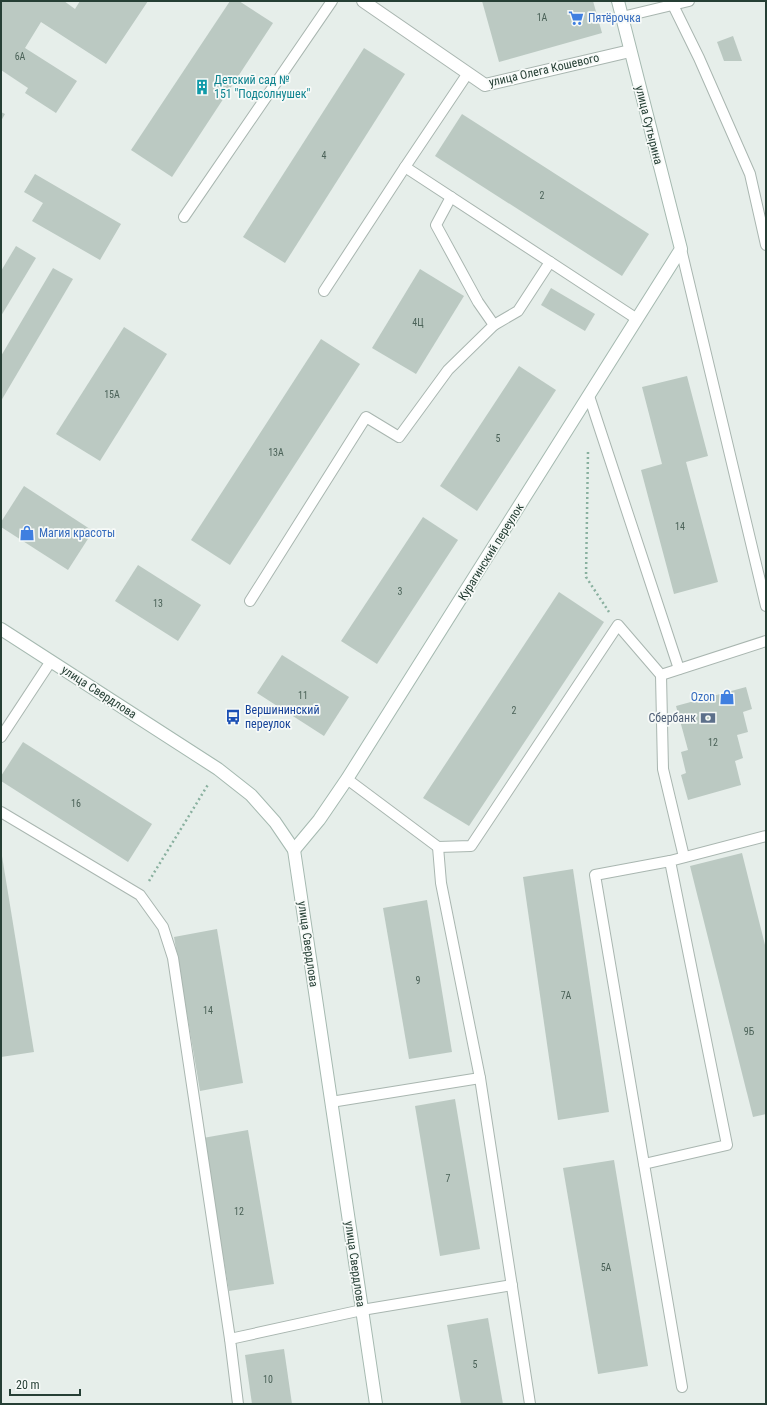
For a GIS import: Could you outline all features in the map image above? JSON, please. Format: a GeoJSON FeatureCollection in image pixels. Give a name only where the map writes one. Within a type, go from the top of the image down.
{"type":"FeatureCollection","features":[{"type":"Feature","properties":{"kind":"street","name":"улица Олега Кошевого"},"geometry":{"type":"LineString","coordinates":[[363,1],[485,85],[630,51]]}},
{"type":"Feature","properties":{"kind":"street","name":"улица Сутырина"},"geometry":{"type":"LineString","coordinates":[[618,1],[681,249]]}},
{"type":"Feature","properties":{"kind":"street","name":"Курагинский переулок"},"geometry":{"type":"LineString","coordinates":[[294,850],[319,820],[347,779],[590,396],[681,249]]}},
{"type":"Feature","properties":{"kind":"street","name":"улица Свердлова"},"geometry":{"type":"LineString","coordinates":[[1,629],[218,769],[251,795],[275,822],[294,850],[376,1404]]}},
{"type":"Feature","properties":{"kind":"lane"},"geometry":{"type":"LineString","coordinates":[[184,217],[332,1]]}},
{"type":"Feature","properties":{"kind":"lane"},"geometry":{"type":"LineString","coordinates":[[622,17],[672,3],[690,1]]}},
{"type":"Feature","properties":{"kind":"lane"},"geometry":{"type":"LineString","coordinates":[[672,3],[699,58],[750,174],[766,245]]}},
{"type":"Feature","properties":{"kind":"lane"},"geometry":{"type":"LineString","coordinates":[[324,291],[468,73]]}},
{"type":"Feature","properties":{"kind":"lane"},"geometry":{"type":"LineString","coordinates":[[405,167],[637,318]]}},
{"type":"Feature","properties":{"kind":"lane"},"geometry":{"type":"LineString","coordinates":[[451,197],[436,225],[478,302],[494,325]]}},
{"type":"Feature","properties":{"kind":"lane"},"geometry":{"type":"LineString","coordinates":[[681,249],[766,606]]}},
{"type":"Feature","properties":{"kind":"lane"},"geometry":{"type":"LineString","coordinates":[[250,601],[366,417],[399,437],[448,370],[494,325],[518,311],[550,262]]}},
{"type":"Feature","properties":{"kind":"lane"},"geometry":{"type":"LineString","coordinates":[[590,396],[679,669]]}},
{"type":"Feature","properties":{"kind":"lane"},"geometry":{"type":"LineString","coordinates":[[347,779],[438,847],[471,846],[618,625],[661,675],[662,769],[684,857]]}},
{"type":"Feature","properties":{"kind":"lane"},"geometry":{"type":"LineString","coordinates":[[661,675],[766,641]]}},
{"type":"Feature","properties":{"kind":"lane"},"geometry":{"type":"LineString","coordinates":[[1,737],[51,661]]}},
{"type":"Feature","properties":{"kind":"lane"},"geometry":{"type":"LineString","coordinates":[[1,812],[140,895],[163,927],[173,958],[230,1339],[238,1404]]}},
{"type":"Feature","properties":{"kind":"lane"},"geometry":{"type":"LineString","coordinates":[[682,1387],[595,875],[670,861],[766,836]]}},
{"type":"Feature","properties":{"kind":"lane"},"geometry":{"type":"LineString","coordinates":[[438,847],[441,883],[480,1078],[530,1404]]}},
{"type":"Feature","properties":{"kind":"lane"},"geometry":{"type":"LineString","coordinates":[[644,1164],[727,1145],[670,861]]}},
{"type":"Feature","properties":{"kind":"lane"},"geometry":{"type":"LineString","coordinates":[[331,1102],[480,1078]]}},
{"type":"Feature","properties":{"kind":"lane"},"geometry":{"type":"LineString","coordinates":[[230,1339],[362,1310],[512,1285]]}},
{"type":"Feature","properties":{"kind":"path"},"geometry":{"type":"LineString","coordinates":[[588,451],[586,577],[618,625]]}},
{"type":"Feature","properties":{"kind":"path"},"geometry":{"type":"LineString","coordinates":[[140,895],[218,769]]}},
{"type":"Feature","properties":{"kind":"building"},"geometry":{"type":"Polygon","coordinates":[[[1,1],[64,1],[75,9],[80,1],[148,1],[106,64],[41,22],[25,48],[77,81],[56,113],[25,93],[28,88],[1,70],[1,1]]]}},
{"type":"Feature","properties":{"kind":"building","name":"Детский сад № 151 \"Подсолнушек\""},"geometry":{"type":"Polygon","coordinates":[[[230,1],[239,1],[273,23],[172,177],[131,150],[230,1]]]}},
{"type":"Feature","properties":{"kind":"building"},"geometry":{"type":"Polygon","coordinates":[[[482,1],[593,1],[602,33],[499,62],[482,1]]]}},
{"type":"Feature","properties":{"kind":"building"},"geometry":{"type":"Polygon","coordinates":[[[733,36],[742,61],[724,61],[717,42],[733,36]]]}},
{"type":"Feature","properties":{"kind":"building"},"geometry":{"type":"Polygon","coordinates":[[[364,48],[405,74],[285,263],[243,237],[364,48]]]}},
{"type":"Feature","properties":{"kind":"building"},"geometry":{"type":"Polygon","coordinates":[[[1,112],[5,114],[1,121],[1,112]]]}},
{"type":"Feature","properties":{"kind":"building"},"geometry":{"type":"Polygon","coordinates":[[[462,114],[649,234],[622,276],[435,156],[462,114]]]}},
{"type":"Feature","properties":{"kind":"building"},"geometry":{"type":"Polygon","coordinates":[[[35,174],[121,224],[100,260],[32,221],[43,203],[24,192],[35,174]]]}},
{"type":"Feature","properties":{"kind":"building"},"geometry":{"type":"Polygon","coordinates":[[[16,246],[36,258],[1,316],[1,271],[16,246]]]}},
{"type":"Feature","properties":{"kind":"building"},"geometry":{"type":"Polygon","coordinates":[[[53,268],[73,279],[1,401],[1,356],[53,268]]]}},
{"type":"Feature","properties":{"kind":"building"},"geometry":{"type":"Polygon","coordinates":[[[420,269],[464,296],[416,374],[372,348],[420,269]]]}},
{"type":"Feature","properties":{"kind":"building"},"geometry":{"type":"Polygon","coordinates":[[[551,288],[595,314],[585,331],[541,305],[551,288]]]}},
{"type":"Feature","properties":{"kind":"building"},"geometry":{"type":"Polygon","coordinates":[[[124,327],[167,354],[100,461],[56,434],[124,327]]]}},
{"type":"Feature","properties":{"kind":"building"},"geometry":{"type":"Polygon","coordinates":[[[321,339],[360,364],[230,565],[191,540],[321,339]]]}},
{"type":"Feature","properties":{"kind":"building"},"geometry":{"type":"Polygon","coordinates":[[[519,366],[556,390],[477,511],[440,486],[519,366]]]}},
{"type":"Feature","properties":{"kind":"building"},"geometry":{"type":"Polygon","coordinates":[[[687,376],[708,456],[686,462],[718,582],[674,594],[641,470],[662,464],[642,387],[687,376]]]}},
{"type":"Feature","properties":{"kind":"building"},"geometry":{"type":"Polygon","coordinates":[[[24,486],[93,531],[68,570],[1,527],[1,522],[24,486]]]}},
{"type":"Feature","properties":{"kind":"building"},"geometry":{"type":"Polygon","coordinates":[[[423,517],[458,540],[377,664],[341,641],[423,517]]]}},
{"type":"Feature","properties":{"kind":"building"},"geometry":{"type":"Polygon","coordinates":[[[138,565],[201,605],[178,641],[115,601],[138,565]]]}},
{"type":"Feature","properties":{"kind":"building"},"geometry":{"type":"Polygon","coordinates":[[[559,592],[604,622],[469,826],[423,798],[559,592]]]}},
{"type":"Feature","properties":{"kind":"building"},"geometry":{"type":"Polygon","coordinates":[[[282,655],[349,697],[324,736],[257,693],[282,655]]]}},
{"type":"Feature","properties":{"kind":"building"},"geometry":{"type":"Polygon","coordinates":[[[746,687],[752,709],[743,712],[748,732],[737,735],[743,758],[735,761],[741,785],[688,800],[681,775],[686,773],[681,752],[688,750],[676,706],[746,687]]]}},
{"type":"Feature","properties":{"kind":"building"},"geometry":{"type":"Polygon","coordinates":[[[23,742],[152,824],[128,862],[1,781],[1,776],[23,742]]]}},
{"type":"Feature","properties":{"kind":"building"},"geometry":{"type":"Polygon","coordinates":[[[1,850],[34,1052],[1,1057],[1,850]]]}},
{"type":"Feature","properties":{"kind":"building"},"geometry":{"type":"Polygon","coordinates":[[[742,853],[766,949],[766,1114],[753,1117],[690,866],[742,853]]]}},
{"type":"Feature","properties":{"kind":"building"},"geometry":{"type":"Polygon","coordinates":[[[573,869],[609,1112],[558,1120],[523,877],[573,869]]]}},
{"type":"Feature","properties":{"kind":"building"},"geometry":{"type":"Polygon","coordinates":[[[427,900],[452,1052],[409,1059],[383,908],[427,900]]]}},
{"type":"Feature","properties":{"kind":"building"},"geometry":{"type":"Polygon","coordinates":[[[217,929],[243,1083],[200,1091],[174,937],[217,929]]]}},
{"type":"Feature","properties":{"kind":"building"},"geometry":{"type":"Polygon","coordinates":[[[455,1099],[480,1249],[440,1256],[415,1106],[455,1099]]]}},
{"type":"Feature","properties":{"kind":"building"},"geometry":{"type":"Polygon","coordinates":[[[248,1130],[274,1284],[229,1291],[203,1138],[248,1130]]]}},
{"type":"Feature","properties":{"kind":"building"},"geometry":{"type":"Polygon","coordinates":[[[614,1160],[648,1366],[598,1374],[563,1168],[614,1160]]]}},
{"type":"Feature","properties":{"kind":"building"},"geometry":{"type":"Polygon","coordinates":[[[488,1318],[503,1404],[461,1404],[447,1325],[488,1318]]]}},
{"type":"Feature","properties":{"kind":"building"},"geometry":{"type":"Polygon","coordinates":[[[284,1349],[292,1404],[252,1404],[245,1355],[284,1349]]]}},
{"type":"Feature","properties":{"kind":"place","name":"Пятёрочка"},"geometry":{"type":"Point","coordinates":[576,18]}},
{"type":"Feature","properties":{"kind":"place","name":"Детский сад № 151 \"Подсолнушек\""},"geometry":{"type":"Point","coordinates":[202,87]}},
{"type":"Feature","properties":{"kind":"place","name":"Магия красоты"},"geometry":{"type":"Point","coordinates":[27,533]}},
{"type":"Feature","properties":{"kind":"place","name":"Ozon"},"geometry":{"type":"Point","coordinates":[727,697]}},
{"type":"Feature","properties":{"kind":"place","name":"Вершининский переулок"},"geometry":{"type":"Point","coordinates":[233,717]}},
{"type":"Feature","properties":{"kind":"place","name":"Сбербанк"},"geometry":{"type":"Point","coordinates":[708,718]}}]}
